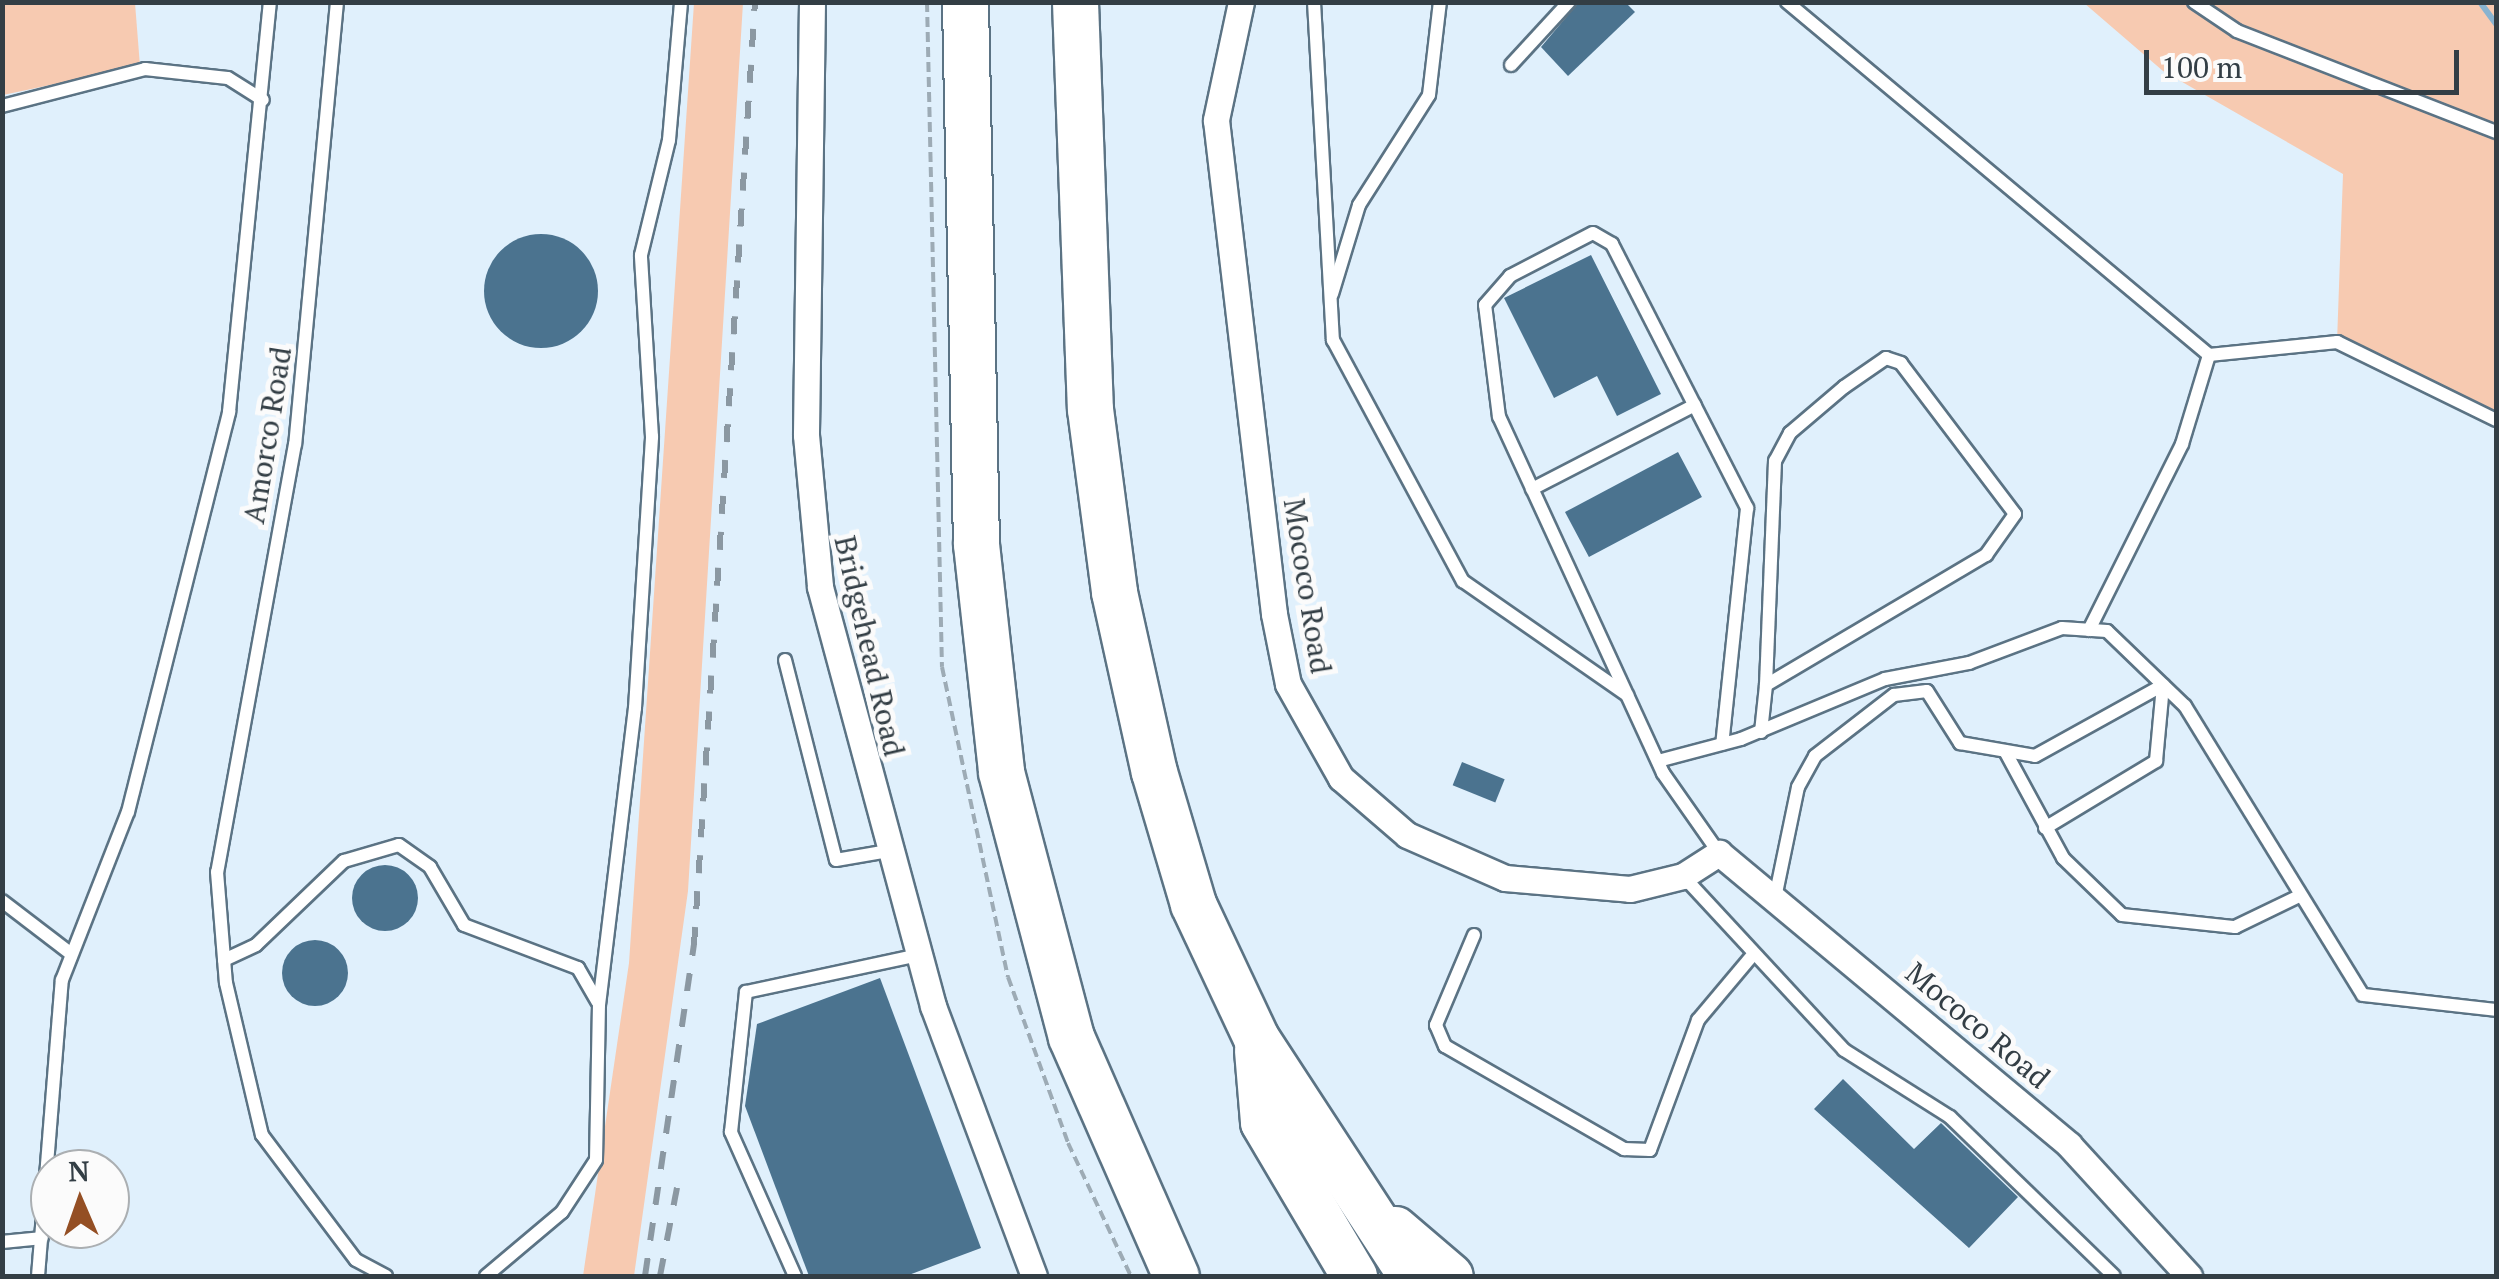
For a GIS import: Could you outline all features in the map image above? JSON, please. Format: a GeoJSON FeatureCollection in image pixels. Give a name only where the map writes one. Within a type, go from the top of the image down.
{"type":"FeatureCollection","features":[{"type":"Feature","properties":{"kind":"highway"},"geometry":{"type":"LineString","coordinates":[[965,2],[976,544],[1001,772],[1071,1038],[1176,1276]]}},
{"type":"Feature","properties":{"kind":"highway"},"geometry":{"type":"LineString","coordinates":[[1075,2],[1092,424],[1142,727],[1193,904],[1256,1038],[1354,1194],[1411,1276]]}},
{"type":"Feature","properties":{"kind":"highway"},"geometry":{"type":"LineString","coordinates":[[1256,1038],[1263,1122],[1354,1276]]}},
{"type":"Feature","properties":{"kind":"highway"},"geometry":{"type":"LineString","coordinates":[[1289,1170],[1300,1231],[1323,1276]]}},
{"type":"Feature","properties":{"kind":"highway"},"geometry":{"type":"LineString","coordinates":[[1354,1194],[1450,1276]]}},
{"type":"Feature","properties":{"kind":"street","name":"Bridgehead Road"},"geometry":{"type":"LineString","coordinates":[[812,2],[807,508],[888,850],[918,956],[1034,1276]]}},
{"type":"Feature","properties":{"kind":"street","name":"Mococo Road"},"geometry":{"type":"LineString","coordinates":[[1241,2],[1217,91],[1218,150],[1274,614],[1288,684],[1317,746],[1407,835],[1504,878],[1610,891],[1683,876],[1719,853],[2069,1144],[2189,1276]]}},
{"type":"Feature","properties":{"kind":"lane"},"geometry":{"type":"LineString","coordinates":[[47,1149],[52,1044],[70,953],[118,845],[209,511],[240,342],[270,2]]}},
{"type":"Feature","properties":{"kind":"lane","name":"Amorco Road"},"geometry":{"type":"LineString","coordinates":[[337,2],[294,444],[217,872],[224,960],[262,1135],[356,1260],[386,1276]]}},
{"type":"Feature","properties":{"kind":"lane"},"geometry":{"type":"LineString","coordinates":[[485,1275],[585,1187],[600,1126],[599,1005],[635,708],[652,438],[641,254],[668,140],[681,2]]}},
{"type":"Feature","properties":{"kind":"lane"},"geometry":{"type":"LineString","coordinates":[[1314,2],[1329,306],[1348,370],[1463,582],[1630,696]]}},
{"type":"Feature","properties":{"kind":"lane"},"geometry":{"type":"LineString","coordinates":[[1329,306],[1359,205],[1429,95],[1440,2]]}},
{"type":"Feature","properties":{"kind":"lane"},"geometry":{"type":"LineString","coordinates":[[1511,66],[1569,2]]}},
{"type":"Feature","properties":{"kind":"lane"},"geometry":{"type":"LineString","coordinates":[[1787,2],[2102,274],[2209,355],[2337,342],[2496,420]]}},
{"type":"Feature","properties":{"kind":"lane"},"geometry":{"type":"LineString","coordinates":[[2194,2],[2237,31],[2496,132]]}},
{"type":"Feature","properties":{"kind":"lane"},"geometry":{"type":"LineString","coordinates":[[2,106],[145,69],[228,78],[263,100]]}},
{"type":"Feature","properties":{"kind":"lane"},"geometry":{"type":"LineString","coordinates":[[1719,853],[1658,762],[1586,594],[1499,417],[1484,326],[1494,289],[1593,233],[1612,244],[1747,508],[1722,744]]}},
{"type":"Feature","properties":{"kind":"lane"},"geometry":{"type":"LineString","coordinates":[[2090,630],[2182,444],[2209,355]]}},
{"type":"Feature","properties":{"kind":"lane"},"geometry":{"type":"LineString","coordinates":[[1761,732],[1774,462],[1790,433],[1844,387],[1886,358],[1900,363],[2014,514],[1986,555],[1766,685]]}},
{"type":"Feature","properties":{"kind":"lane"},"geometry":{"type":"LineString","coordinates":[[1532,489],[1694,405]]}},
{"type":"Feature","properties":{"kind":"lane"},"geometry":{"type":"LineString","coordinates":[[1658,762],[1761,732],[1884,679],[1970,664],[2062,628],[2107,631],[2163,685],[2363,995],[2496,1010]]}},
{"type":"Feature","properties":{"kind":"lane"},"geometry":{"type":"LineString","coordinates":[[785,660],[836,860],[888,850]]}},
{"type":"Feature","properties":{"kind":"lane"},"geometry":{"type":"LineString","coordinates":[[1774,898],[1798,787],[1815,756],[1894,696],[1927,692],[1960,744],[2035,756],[2163,685]]}},
{"type":"Feature","properties":{"kind":"lane"},"geometry":{"type":"LineString","coordinates":[[2046,828],[2156,761],[2163,685]]}},
{"type":"Feature","properties":{"kind":"lane"},"geometry":{"type":"LineString","coordinates":[[2005,751],[2046,828],[2122,915],[2156,925],[2235,926],[2300,896]]}},
{"type":"Feature","properties":{"kind":"lane"},"geometry":{"type":"LineString","coordinates":[[224,960],[256,944],[352,855],[399,844],[430,867],[464,925],[578,968],[599,1005]]}},
{"type":"Feature","properties":{"kind":"lane"},"geometry":{"type":"LineString","coordinates":[[1683,876],[1751,957],[1844,1050],[1950,1116],[2114,1276]]}},
{"type":"Feature","properties":{"kind":"lane"},"geometry":{"type":"LineString","coordinates":[[2,901],[70,953]]}},
{"type":"Feature","properties":{"kind":"lane"},"geometry":{"type":"LineString","coordinates":[[1474,934],[1436,1025],[1444,1046],[1624,1149],[1650,1150],[1698,1020],[1751,957]]}},
{"type":"Feature","properties":{"kind":"lane"},"geometry":{"type":"LineString","coordinates":[[795,1276],[731,1132],[746,992],[918,956]]}},
{"type":"Feature","properties":{"kind":"lane"},"geometry":{"type":"LineString","coordinates":[[2,1242],[30,1239]]}},
{"type":"Feature","properties":{"kind":"lane"},"geometry":{"type":"LineString","coordinates":[[38,1276],[41,1249]]}},
{"type":"Feature","properties":{"kind":"shaded area"},"geometry":{"type":"Polygon","coordinates":[[[3,3],[135,3],[140,66],[3,95],[3,3]]]}},
{"type":"Feature","properties":{"kind":"shaded area"},"geometry":{"type":"Polygon","coordinates":[[[694,3],[743,3],[688,891],[634,1276],[583,1276],[629,963],[694,3]]]}},
{"type":"Feature","properties":{"kind":"shaded area"},"geometry":{"type":"Polygon","coordinates":[[[2084,3],[2496,3],[2496,420],[2337,342],[2343,174],[2163,71],[2084,3]]]}},
{"type":"Feature","properties":{"kind":"building"},"geometry":{"type":"Polygon","coordinates":[[[1579,2],[1625,2],[1635,12],[1568,76],[1541,47],[1579,2]]]}},
{"type":"Feature","properties":{"kind":"building"},"geometry":{"type":"Polygon","coordinates":[[[541,234],[563,239],[581,251],[593,269],[598,291],[593,313],[581,331],[563,343],[541,348],[519,343],[501,331],[489,313],[484,291],[489,269],[501,251],[519,239],[541,234]]]}},
{"type":"Feature","properties":{"kind":"building"},"geometry":{"type":"Polygon","coordinates":[[[1591,255],[1661,394],[1617,416],[1597,376],[1554,398],[1504,298],[1591,255]]]}},
{"type":"Feature","properties":{"kind":"building"},"geometry":{"type":"Polygon","coordinates":[[[1678,452],[1702,497],[1589,557],[1565,512],[1678,452]]]}},
{"type":"Feature","properties":{"kind":"building"},"geometry":{"type":"Polygon","coordinates":[[[1462,762],[1505,779],[1495,802],[1453,785],[1462,762]]]}},
{"type":"Feature","properties":{"kind":"building"},"geometry":{"type":"Polygon","coordinates":[[[385,865],[409,874],[418,898],[409,922],[385,931],[361,922],[352,898],[361,874],[385,865]]]}},
{"type":"Feature","properties":{"kind":"building"},"geometry":{"type":"Polygon","coordinates":[[[315,940],[339,949],[348,973],[339,997],[315,1006],[291,997],[282,973],[291,949],[315,940]]]}},
{"type":"Feature","properties":{"kind":"building"},"geometry":{"type":"Polygon","coordinates":[[[880,978],[981,1248],[906,1276],[809,1276],[745,1106],[757,1024],[880,978]]]}},
{"type":"Feature","properties":{"kind":"building"},"geometry":{"type":"Polygon","coordinates":[[[1843,1079],[1914,1149],[1941,1123],[2018,1197],[1969,1248],[1814,1109],[1843,1079]]]}},
{"type":"Feature","properties":{"kind":"waterway"},"geometry":{"type":"LineString","coordinates":[[2480,2],[2496,24]]}},
{"type":"Feature","properties":{"kind":"railway"},"geometry":{"type":"LineString","coordinates":[[645,1276],[694,945],[755,2]]}},
{"type":"Feature","properties":{"kind":"railway"},"geometry":{"type":"LineString","coordinates":[[660,1276],[677,1188]]}}]}
